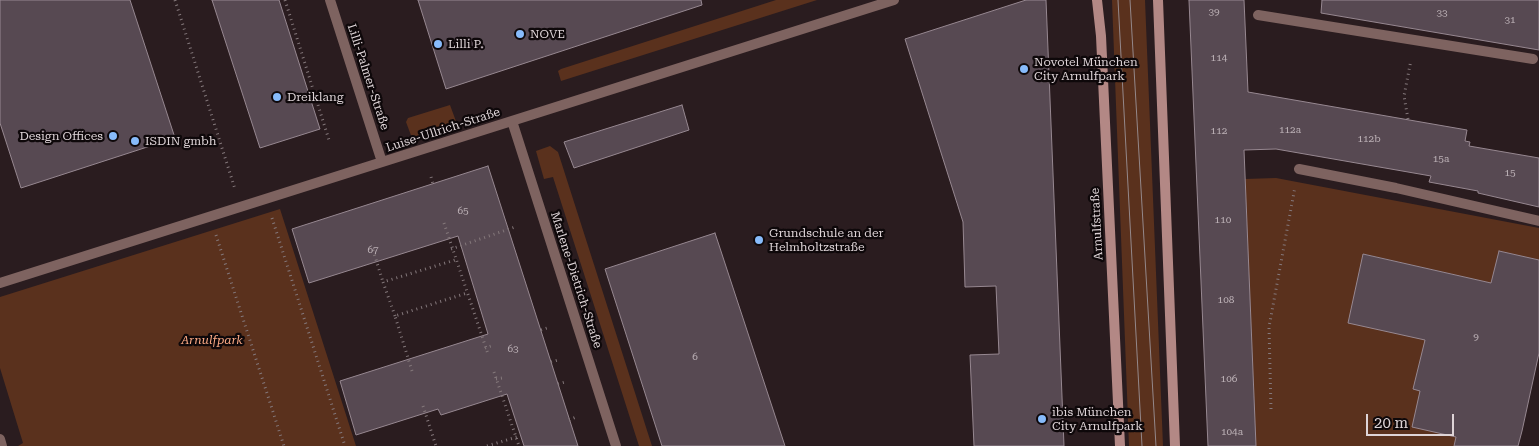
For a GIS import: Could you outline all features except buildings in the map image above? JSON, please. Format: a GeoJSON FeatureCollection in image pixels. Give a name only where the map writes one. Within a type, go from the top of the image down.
{"type":"FeatureCollection","features":[{"type":"Feature","properties":{"kind":"main road","name":"Arnulfstraße"},"geometry":{"type":"LineString","coordinates":[[1097,0],[1101,36],[1120,446]]}},
{"type":"Feature","properties":{"kind":"main road"},"geometry":{"type":"LineString","coordinates":[[1158,0],[1175,446]]}},
{"type":"Feature","properties":{"kind":"street","name":"Lilli-Palmer-Straße"},"geometry":{"type":"LineString","coordinates":[[330,0],[382,162]]}},
{"type":"Feature","properties":{"kind":"street","name":"Luise-Ullrich-Straße"},"geometry":{"type":"LineString","coordinates":[[0,283],[894,0]]}},
{"type":"Feature","properties":{"kind":"street"},"geometry":{"type":"LineString","coordinates":[[1258,15],[1534,59]]}},
{"type":"Feature","properties":{"kind":"street","name":"Marlene-Dietrich-Straße"},"geometry":{"type":"LineString","coordinates":[[512,121],[616,446]]}},
{"type":"Feature","properties":{"kind":"street"},"geometry":{"type":"LineString","coordinates":[[1299,169],[1396,188],[1539,221]]}},
{"type":"Feature","properties":{"kind":"street"},"geometry":{"type":"LineString","coordinates":[[0,439],[2,446]]}},
{"type":"Feature","properties":{"kind":"path"},"geometry":{"type":"LineString","coordinates":[[175,0],[241,207]]}},
{"type":"Feature","properties":{"kind":"path"},"geometry":{"type":"LineString","coordinates":[[285,0],[329,140]]}},
{"type":"Feature","properties":{"kind":"path"},"geometry":{"type":"LineString","coordinates":[[1408,119],[1404,96],[1416,40]]}},
{"type":"Feature","properties":{"kind":"path"},"geometry":{"type":"LineString","coordinates":[[1271,409],[1269,327],[1299,169]]}},
{"type":"Feature","properties":{"kind":"path"},"geometry":{"type":"LineString","coordinates":[[432,177],[433,184]]}},
{"type":"Feature","properties":{"kind":"path"},"geometry":{"type":"LineString","coordinates":[[266,199],[345,446]]}},
{"type":"Feature","properties":{"kind":"path"},"geometry":{"type":"LineString","coordinates":[[210,216],[284,446]]}},
{"type":"Feature","properties":{"kind":"path"},"geometry":{"type":"LineString","coordinates":[[444,223],[451,249],[488,354]]}},
{"type":"Feature","properties":{"kind":"path"},"geometry":{"type":"LineString","coordinates":[[451,249],[515,227]]}},
{"type":"Feature","properties":{"kind":"path"},"geometry":{"type":"LineString","coordinates":[[373,250],[396,316],[412,371]]}},
{"type":"Feature","properties":{"kind":"path"},"geometry":{"type":"LineString","coordinates":[[383,282],[455,260]]}},
{"type":"Feature","properties":{"kind":"path"},"geometry":{"type":"LineString","coordinates":[[396,316],[467,293]]}},
{"type":"Feature","properties":{"kind":"path"},"geometry":{"type":"LineString","coordinates":[[541,330],[547,328]]}},
{"type":"Feature","properties":{"kind":"path"},"geometry":{"type":"LineString","coordinates":[[485,348],[491,346]]}},
{"type":"Feature","properties":{"kind":"path"},"geometry":{"type":"LineString","coordinates":[[551,362],[558,360]]}},
{"type":"Feature","properties":{"kind":"path"},"geometry":{"type":"LineString","coordinates":[[494,372],[507,401],[518,436],[519,446]]}},
{"type":"Feature","properties":{"kind":"path"},"geometry":{"type":"LineString","coordinates":[[496,379],[502,378]]}},
{"type":"Feature","properties":{"kind":"path"},"geometry":{"type":"LineString","coordinates":[[558,384],[564,382]]}},
{"type":"Feature","properties":{"kind":"path"},"geometry":{"type":"LineString","coordinates":[[423,406],[436,446]]}},
{"type":"Feature","properties":{"kind":"path"},"geometry":{"type":"LineString","coordinates":[[570,420],[576,418]]}},
{"type":"Feature","properties":{"kind":"path"},"geometry":{"type":"LineString","coordinates":[[487,446],[518,436]]}},
{"type":"Feature","properties":{"kind":"green space"},"geometry":{"type":"Polygon","coordinates":[[[776,0],[817,0],[561,81],[558,71],[561,69],[776,0]]]}},
{"type":"Feature","properties":{"kind":"green space"},"geometry":{"type":"Polygon","coordinates":[[[1112,0],[1145,0],[1163,446],[1129,446],[1112,0]]]}},
{"type":"Feature","properties":{"kind":"green space"},"geometry":{"type":"Polygon","coordinates":[[[450,105],[457,124],[412,138],[406,122],[408,118],[450,105]]]}},
{"type":"Feature","properties":{"kind":"green space"},"geometry":{"type":"Polygon","coordinates":[[[550,146],[558,152],[652,446],[639,446],[553,177],[544,179],[536,151],[550,146]]]}},
{"type":"Feature","properties":{"kind":"green space"},"geometry":{"type":"Polygon","coordinates":[[[1276,178],[1539,228],[1539,260],[1499,251],[1491,283],[1364,254],[1476,351],[1454,446],[1256,446],[1245,179],[1276,178]]]}},
{"type":"Feature","properties":{"kind":"green space","name":"Arnulfpark"},"geometry":{"type":"Polygon","coordinates":[[[280,209],[356,446],[18,446],[23,443],[0,368],[0,297],[280,209]]]}},
{"type":"Feature","properties":{"kind":"tram line"},"geometry":{"type":"LineString","coordinates":[[1118,0],[1142,446]]}},
{"type":"Feature","properties":{"kind":"tram line"},"geometry":{"type":"LineString","coordinates":[[1130,0],[1156,446]]}},
{"type":"Feature","properties":{"kind":"place","name":"NOVE"},"geometry":{"type":"Point","coordinates":[520,34]}},
{"type":"Feature","properties":{"kind":"place","name":"Lilli P."},"geometry":{"type":"Point","coordinates":[438,44]}},
{"type":"Feature","properties":{"kind":"place","name":"Novotel München City Arnulfpark"},"geometry":{"type":"Point","coordinates":[1024,69]}},
{"type":"Feature","properties":{"kind":"place","name":"Dreiklang"},"geometry":{"type":"Point","coordinates":[277,97]}},
{"type":"Feature","properties":{"kind":"place","name":"Design Offices"},"geometry":{"type":"Point","coordinates":[113,136]}},
{"type":"Feature","properties":{"kind":"place","name":"ISDIN gmbh"},"geometry":{"type":"Point","coordinates":[135,141]}},
{"type":"Feature","properties":{"kind":"place","name":"Grundschule an der Helmholtzstraße"},"geometry":{"type":"Point","coordinates":[759,240]}},
{"type":"Feature","properties":{"kind":"place","name":"ibis München City Arnulfpark"},"geometry":{"type":"Point","coordinates":[1042,419]}}]}
